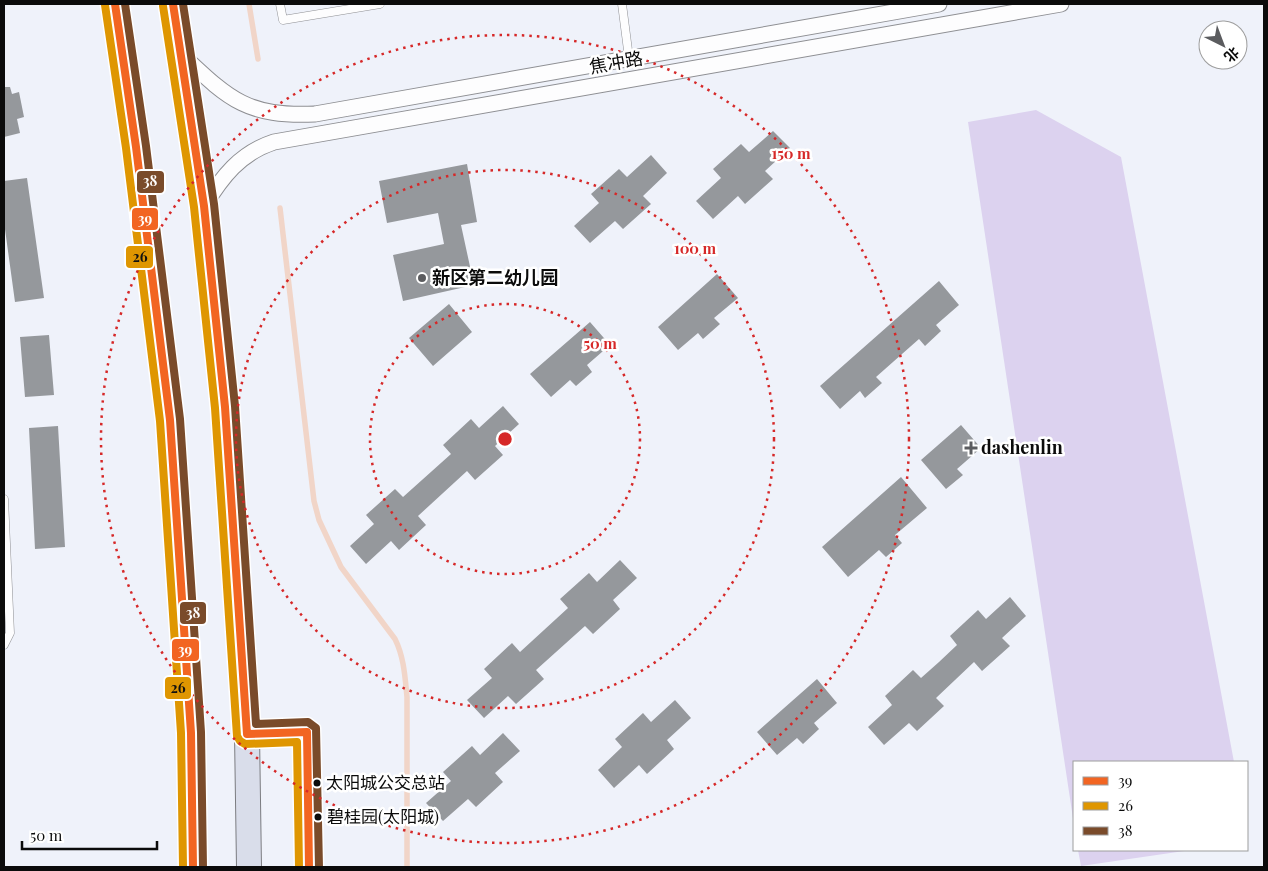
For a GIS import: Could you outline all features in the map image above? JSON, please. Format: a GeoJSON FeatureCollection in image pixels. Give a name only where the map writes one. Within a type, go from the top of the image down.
{"type":"FeatureCollection","features":[{"type":"Feature","properties":{"kind":"main road"},"geometry":{"type":"LineString","coordinates":[[115,4],[136,147],[170,420],[191,733],[193,867]]}},
{"type":"Feature","properties":{"kind":"main road"},"geometry":{"type":"LineString","coordinates":[[173,4],[204,206],[225,407],[247,734],[249,867]]}},
{"type":"Feature","properties":{"kind":"street","name":"焦冲路"},"geometry":{"type":"LineString","coordinates":[[181,54],[232,98],[260,111],[291,115],[314,114],[939,4]]}},
{"type":"Feature","properties":{"kind":"street","name":"焦冲路"},"geometry":{"type":"LineString","coordinates":[[204,206],[230,168],[246,155],[274,142],[1060,4]]}},
{"type":"Feature","properties":{"kind":"lane"},"geometry":{"type":"LineString","coordinates":[[280,4],[283,20],[380,4]]}},
{"type":"Feature","properties":{"kind":"lane"},"geometry":{"type":"LineString","coordinates":[[622,4],[629,58]]}},
{"type":"Feature","properties":{"kind":"lane"},"geometry":{"type":"LineString","coordinates":[[4,499],[10,633],[4,645]]}},
{"type":"Feature","properties":{"kind":"lane"},"geometry":{"type":"LineString","coordinates":[[247,734],[308,732],[309,867]]}},
{"type":"Feature","properties":{"kind":"shaded area"},"geometry":{"type":"Polygon","coordinates":[[[1036,110],[1121,157],[1234,761],[1073,761],[1073,818],[968,122],[1036,110]]]}},
{"type":"Feature","properties":{"kind":"shaded area"},"geometry":{"type":"Polygon","coordinates":[[[1078,851],[1184,851],[1081,866],[1078,851]]]}},
{"type":"Feature","properties":{"kind":"building"},"geometry":{"type":"Polygon","coordinates":[[[4,87],[10,87],[12,94],[19,92],[24,117],[17,119],[20,133],[4,137],[4,87]]]}},
{"type":"Feature","properties":{"kind":"building"},"geometry":{"type":"Polygon","coordinates":[[[773,131],[790,148],[765,171],[773,179],[745,204],[738,196],[713,219],[696,201],[721,178],[713,169],[741,144],[749,152],[773,131]]]}},
{"type":"Feature","properties":{"kind":"building"},"geometry":{"type":"Polygon","coordinates":[[[651,155],[667,173],[643,196],[651,204],[623,229],[615,221],[590,243],[574,226],[599,203],[591,194],[619,169],[627,177],[651,155]]]}},
{"type":"Feature","properties":{"kind":"building"},"geometry":{"type":"Polygon","coordinates":[[[467,164],[477,222],[461,225],[474,285],[403,301],[393,255],[444,244],[438,213],[387,223],[379,181],[467,164]]]}},
{"type":"Feature","properties":{"kind":"building"},"geometry":{"type":"Polygon","coordinates":[[[27,178],[44,298],[15,302],[4,222],[4,181],[27,178]]]}},
{"type":"Feature","properties":{"kind":"building"},"geometry":{"type":"Polygon","coordinates":[[[717,274],[738,298],[714,318],[720,324],[703,339],[698,333],[678,350],[658,327],[717,274]]]}},
{"type":"Feature","properties":{"kind":"building"},"geometry":{"type":"Polygon","coordinates":[[[939,281],[959,305],[936,325],[941,331],[925,346],[919,339],[876,377],[882,383],[865,398],[860,391],[840,409],[820,386],[939,281]]]}},
{"type":"Feature","properties":{"kind":"building"},"geometry":{"type":"Polygon","coordinates":[[[449,304],[472,332],[433,366],[409,338],[449,304]]]}},
{"type":"Feature","properties":{"kind":"building"},"geometry":{"type":"Polygon","coordinates":[[[590,322],[610,345],[587,365],[592,372],[576,386],[570,380],[551,397],[530,374],[590,322]]]}},
{"type":"Feature","properties":{"kind":"building"},"geometry":{"type":"Polygon","coordinates":[[[49,335],[54,395],[25,397],[20,337],[49,335]]]}},
{"type":"Feature","properties":{"kind":"building"},"geometry":{"type":"Polygon","coordinates":[[[503,406],[519,424],[495,446],[503,455],[475,480],[467,471],[418,516],[426,525],[399,550],[391,541],[366,564],[350,546],[374,524],[366,515],[395,489],[403,497],[451,454],[443,445],[471,419],[479,428],[503,406]]]}},
{"type":"Feature","properties":{"kind":"building"},"geometry":{"type":"Polygon","coordinates":[[[961,425],[981,448],[957,469],[963,475],[946,489],[921,460],[961,425]]]}},
{"type":"Feature","properties":{"kind":"building"},"geometry":{"type":"Polygon","coordinates":[[[58,426],[65,547],[35,549],[29,428],[58,426]]]}},
{"type":"Feature","properties":{"kind":"building"},"geometry":{"type":"Polygon","coordinates":[[[901,477],[927,508],[895,535],[902,543],[886,557],[879,550],[848,577],[822,547],[901,477]]]}},
{"type":"Feature","properties":{"kind":"building"},"geometry":{"type":"Polygon","coordinates":[[[620,560],[637,578],[613,600],[620,609],[593,634],[585,626],[536,670],[544,679],[516,704],[508,696],[484,718],[467,700],[492,678],[484,669],[512,643],[520,652],[568,608],[560,599],[589,573],[597,582],[620,560]]]}},
{"type":"Feature","properties":{"kind":"building"},"geometry":{"type":"Polygon","coordinates":[[[1010,597],[1026,616],[1002,638],[1010,646],[982,671],[974,662],[936,698],[944,706],[917,731],[909,723],[884,745],[868,727],[892,705],[885,696],[913,670],[921,678],[939,662],[957,645],[950,636],[978,610],[986,619],[1010,597]]]}},
{"type":"Feature","properties":{"kind":"building"},"geometry":{"type":"Polygon","coordinates":[[[817,679],[837,703],[814,723],[819,729],[803,744],[797,738],[777,755],[757,732],[817,679]]]}},
{"type":"Feature","properties":{"kind":"building"},"geometry":{"type":"Polygon","coordinates":[[[675,700],[691,718],[667,740],[674,749],[647,774],[639,765],[614,788],[598,770],[622,747],[615,739],[643,713],[651,722],[675,700]]]}},
{"type":"Feature","properties":{"kind":"building"},"geometry":{"type":"Polygon","coordinates":[[[503,733],[520,751],[495,773],[503,782],[476,807],[468,799],[443,821],[426,803],[451,781],[443,772],[472,746],[480,755],[503,733]]]}},
{"type":"Feature","properties":{"kind":"waterway"},"geometry":{"type":"LineString","coordinates":[[249,4],[258,59]]}},
{"type":"Feature","properties":{"kind":"waterway"},"geometry":{"type":"LineString","coordinates":[[280,208],[314,501],[319,520],[341,567],[395,639],[404,667],[407,697],[407,867]]}},
{"type":"Feature","properties":{"kind":"transit line","name":"39"},"geometry":{"type":"LineString","coordinates":[[115,4],[136,147],[170,420],[191,733],[193,867]]}},
{"type":"Feature","properties":{"kind":"transit line","name":"38"},"geometry":{"type":"LineString","coordinates":[[125,4],[146,146],[180,419],[201,732],[203,867]]}},
{"type":"Feature","properties":{"kind":"transit line","name":"39"},"geometry":{"type":"LineString","coordinates":[[173,4],[204,206],[225,407],[247,734],[307,732],[309,867]]}},
{"type":"Feature","properties":{"kind":"transit line","name":"38"},"geometry":{"type":"LineString","coordinates":[[183,4],[214,204],[235,406],[256,724],[308,722],[316,728],[319,867]]}},
{"type":"Feature","properties":{"kind":"transit line","name":"26"},"geometry":{"type":"LineString","coordinates":[[105,5],[126,148],[160,421],[181,733],[183,867]]}},
{"type":"Feature","properties":{"kind":"transit line","name":"26"},"geometry":{"type":"LineString","coordinates":[[163,6],[194,207],[215,408],[237,736],[245,744],[297,742],[299,867]]}},
{"type":"Feature","properties":{"kind":"place","name":"新区第二幼儿园"},"geometry":{"type":"Point","coordinates":[422,278]}},
{"type":"Feature","properties":{"kind":"place","name":"dashenlin"},"geometry":{"type":"Point","coordinates":[971,448]}},
{"type":"Feature","properties":{"kind":"place","name":"太阳城公交总站"},"geometry":{"type":"Point","coordinates":[317,783]}},
{"type":"Feature","properties":{"kind":"place","name":"碧桂园(太阳城)"},"geometry":{"type":"Point","coordinates":[318,817]}}]}
